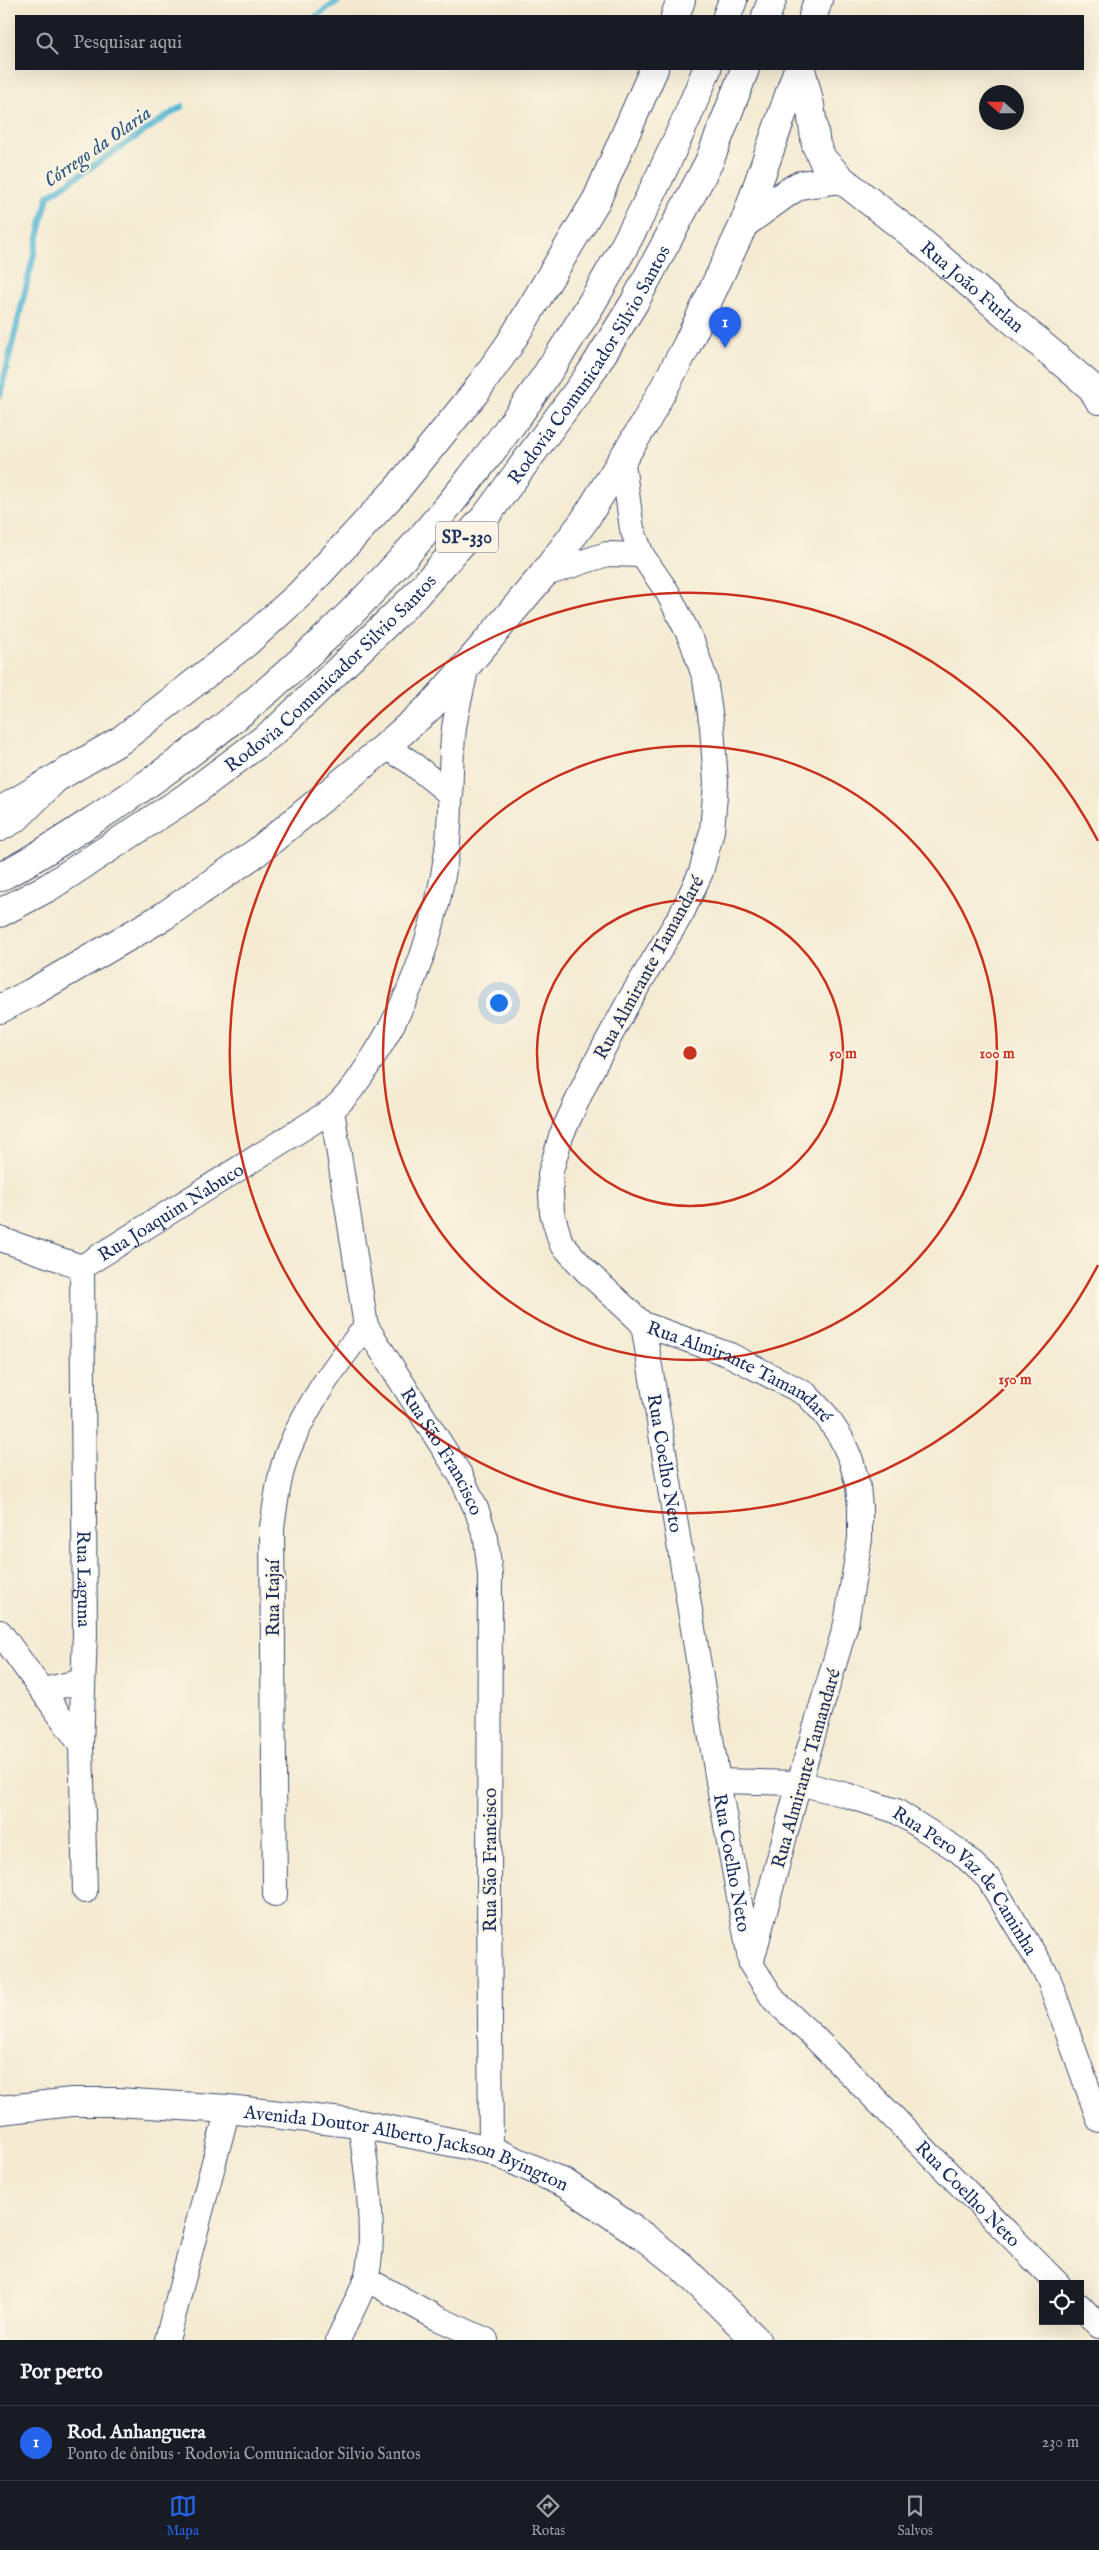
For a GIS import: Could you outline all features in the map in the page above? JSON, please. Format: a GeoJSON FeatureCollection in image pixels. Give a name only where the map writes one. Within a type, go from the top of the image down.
{"type":"FeatureCollection","features":[{"type":"Feature","properties":{"kind":"main road"},"geometry":{"type":"LineString","coordinates":[[675,15],[681,0]]}},
{"type":"Feature","properties":{"kind":"main road"},"geometry":{"type":"LineString","coordinates":[[727,15],[733,0]]}},
{"type":"Feature","properties":{"kind":"main road"},"geometry":{"type":"LineString","coordinates":[[766,15],[772,0]]}},
{"type":"Feature","properties":{"kind":"main road"},"geometry":{"type":"LineString","coordinates":[[813,15],[818,0]]}},
{"type":"Feature","properties":{"kind":"main road"},"geometry":{"type":"LineString","coordinates":[[0,811],[121,740],[246,643],[301,594],[397,489],[468,401],[509,345],[597,199],[654,70]]}},
{"type":"Feature","properties":{"kind":"main road","name":"Rodovia Comunicador Silvio Santos"},"geometry":{"type":"LineString","coordinates":[[0,877],[29,862],[154,780],[215,735],[285,678],[349,618],[408,552],[521,413],[585,316],[664,168],[707,70]]}},
{"type":"Feature","properties":{"kind":"main road","name":"Rodovia Comunicador Silvio Santos"},"geometry":{"type":"LineString","coordinates":[[0,913],[66,876],[184,799],[276,730],[407,605],[480,523],[548,434],[590,374],[634,303],[709,162],[746,70]]}},
{"type":"Feature","properties":{"kind":"main road"},"geometry":{"type":"LineString","coordinates":[[0,1009],[164,916],[257,852],[385,747],[430,706],[467,665],[543,575],[584,521],[622,457],[646,423],[686,347],[744,224],[800,70]]}},
{"type":"Feature","properties":{"kind":"main road","name":"Rua João Furlan"},"geometry":{"type":"LineString","coordinates":[[800,70],[810,105],[816,145],[823,160],[841,179],[914,236],[1091,387],[1099,400]]}},
{"type":"Feature","properties":{"kind":"main road"},"geometry":{"type":"LineString","coordinates":[[744,224],[800,185],[841,179]]}},
{"type":"Feature","properties":{"kind":"main road"},"geometry":{"type":"LineString","coordinates":[[0,827],[16,818],[54,780]]}},
{"type":"Feature","properties":{"kind":"main road","name":"Avenida Doutor Alberto Jackson Byington"},"geometry":{"type":"LineString","coordinates":[[0,2110],[72,2102],[117,2102],[228,2109],[360,2124],[491,2150],[566,2184],[643,2236],[681,2266],[756,2340]]}},
{"type":"Feature","properties":{"kind":"street","name":"Rua Almirante Tamandaré"},"geometry":{"type":"LineString","coordinates":[[622,457],[630,519],[642,555],[668,593],[692,641],[705,679],[712,727],[716,783],[712,831],[701,872],[682,913],[630,999],[589,1075],[561,1136],[550,1174],[552,1212],[560,1243],[586,1271],[643,1324],[730,1355],[806,1394],[826,1414],[841,1438],[851,1460],[858,1486],[860,1508],[860,1539],[846,1624],[799,1783],[751,1964]]}},
{"type":"Feature","properties":{"kind":"street"},"geometry":{"type":"LineString","coordinates":[[543,575],[607,554],[642,555]]}},
{"type":"Feature","properties":{"kind":"street"},"geometry":{"type":"LineString","coordinates":[[332,1110],[340,1104],[374,1057],[396,1019],[416,972],[431,927],[447,850],[454,729],[467,665]]}},
{"type":"Feature","properties":{"kind":"street"},"geometry":{"type":"LineString","coordinates":[[385,747],[409,761],[451,795]]}},
{"type":"Feature","properties":{"kind":"street","name":"Rua Joaquim Nabuco"},"geometry":{"type":"LineString","coordinates":[[0,1239],[82,1267],[332,1110]]}},
{"type":"Feature","properties":{"kind":"street","name":"Rua São Francisco"},"geometry":{"type":"LineString","coordinates":[[332,1110],[366,1326],[461,1476],[477,1511],[486,1538],[490,1574],[489,1893],[491,2150]]}},
{"type":"Feature","properties":{"kind":"street","name":"Rua Laguna"},"geometry":{"type":"LineString","coordinates":[[82,1267],[85,1633],[81,1744],[85,1891]]}},
{"type":"Feature","properties":{"kind":"street","name":"Rua Coelho Neto"},"geometry":{"type":"LineString","coordinates":[[643,1324],[718,1781],[751,1964],[774,2000],[813,2036],[1054,2280]]}},
{"type":"Feature","properties":{"kind":"street","name":"Rua Itajaí"},"geometry":{"type":"LineString","coordinates":[[275,1894],[272,1527],[278,1492],[289,1450],[307,1412],[336,1363],[366,1326]]}},
{"type":"Feature","properties":{"kind":"street"},"geometry":{"type":"LineString","coordinates":[[0,1632],[81,1744]]}},
{"type":"Feature","properties":{"kind":"street"},"geometry":{"type":"LineString","coordinates":[[43,1690],[83,1681]]}},
{"type":"Feature","properties":{"kind":"street","name":"Rua Pero Vaz de Caminha"},"geometry":{"type":"LineString","coordinates":[[718,1781],[799,1783],[896,1810],[959,1851],[988,1878],[1048,1977],[1099,2120]]}},
{"type":"Feature","properties":{"kind":"street"},"geometry":{"type":"LineString","coordinates":[[167,2340],[228,2109]]}},
{"type":"Feature","properties":{"kind":"street"},"geometry":{"type":"LineString","coordinates":[[338,2340],[366,2279],[370,2216],[360,2124]]}},
{"type":"Feature","properties":{"kind":"street"},"geometry":{"type":"LineString","coordinates":[[366,2279],[437,2318],[486,2340]]}},
{"type":"Feature","properties":{"kind":"street"},"geometry":{"type":"LineString","coordinates":[[1084,2310],[1099,2326]]}},
{"type":"Feature","properties":{"kind":"waterway","name":"Córrego da Olaria"},"geometry":{"type":"LineString","coordinates":[[318,15],[340,0]]}},
{"type":"Feature","properties":{"kind":"waterway","name":"Córrego da Olaria"},"geometry":{"type":"LineString","coordinates":[[0,395],[48,196],[182,106]]}},
{"type":"Feature","properties":{"kind":"place","name":"Rod. Anhanguera"},"geometry":{"type":"Point","coordinates":[725,348]}}]}
